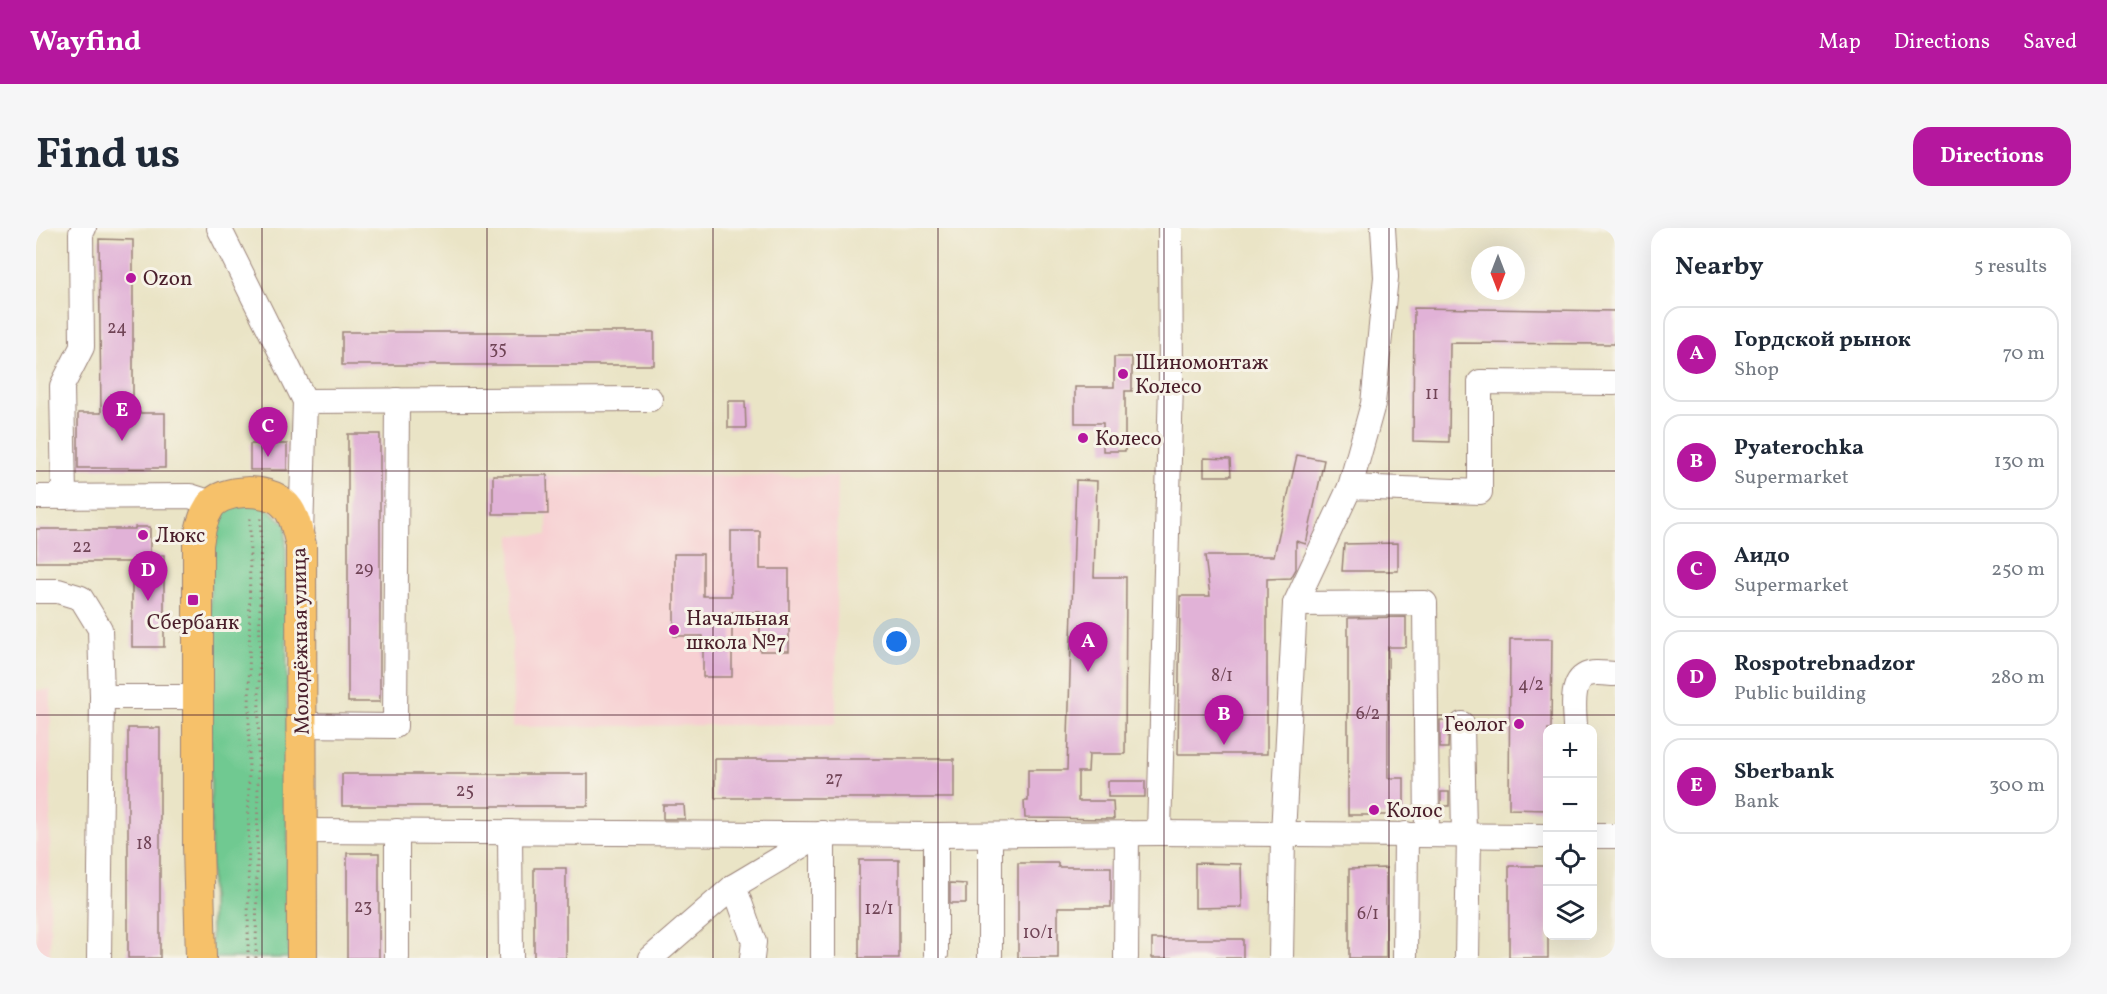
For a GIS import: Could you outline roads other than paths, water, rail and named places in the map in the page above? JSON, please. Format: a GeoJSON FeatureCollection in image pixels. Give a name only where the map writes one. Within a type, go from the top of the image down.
{"type":"FeatureCollection","features":[{"type":"Feature","properties":{"kind":"main road","name":"Молодёжная улица"},"geometry":{"type":"LineString","coordinates":[[212,503],[229,494],[256,504],[272,495],[284,503],[295,520],[301,545],[302,958]]}},
{"type":"Feature","properties":{"kind":"main road"},"geometry":{"type":"LineString","coordinates":[[201,958],[198,846],[198,545],[202,519],[212,503]]}},
{"type":"Feature","properties":{"kind":"street"},"geometry":{"type":"LineString","coordinates":[[64,497],[62,386],[82,347],[81,233],[84,228]]}},
{"type":"Feature","properties":{"kind":"street"},"geometry":{"type":"LineString","coordinates":[[219,228],[305,401],[301,545]]}},
{"type":"Feature","properties":{"kind":"street"},"geometry":{"type":"LineString","coordinates":[[1159,833],[1171,383],[1170,228]]}},
{"type":"Feature","properties":{"kind":"street"},"geometry":{"type":"LineString","coordinates":[[1281,958],[1283,834],[1295,604],[1350,487],[1373,404],[1386,277],[1383,228]]}},
{"type":"Feature","properties":{"kind":"street"},"geometry":{"type":"LineString","coordinates":[[1350,487],[1480,492],[1480,382],[1615,383]]}},
{"type":"Feature","properties":{"kind":"street"},"geometry":{"type":"LineString","coordinates":[[305,401],[650,399]]}},
{"type":"Feature","properties":{"kind":"street"},"geometry":{"type":"LineString","coordinates":[[301,725],[395,726],[397,400]]}},
{"type":"Feature","properties":{"kind":"street"},"geometry":{"type":"LineString","coordinates":[[36,497],[190,496],[212,503]]}},
{"type":"Feature","properties":{"kind":"street"},"geometry":{"type":"LineString","coordinates":[[36,591],[58,591],[81,598],[100,629],[102,697],[99,958]]}},
{"type":"Feature","properties":{"kind":"street"},"geometry":{"type":"LineString","coordinates":[[1295,604],[1425,603],[1417,834],[1405,958]]}},
{"type":"Feature","properties":{"kind":"street"},"geometry":{"type":"LineString","coordinates":[[1575,724],[1576,687],[1581,680],[1586,675],[1615,674]]}},
{"type":"Feature","properties":{"kind":"street"},"geometry":{"type":"LineString","coordinates":[[102,697],[199,697]]}},
{"type":"Feature","properties":{"kind":"street"},"geometry":{"type":"LineString","coordinates":[[1462,723],[1467,958]]}},
{"type":"Feature","properties":{"kind":"street"},"geometry":{"type":"LineString","coordinates":[[301,831],[1543,836]]}},
{"type":"Feature","properties":{"kind":"street"},"geometry":{"type":"LineString","coordinates":[[397,831],[397,958]]}},
{"type":"Feature","properties":{"kind":"street"},"geometry":{"type":"LineString","coordinates":[[510,832],[511,958]]}},
{"type":"Feature","properties":{"kind":"street"},"geometry":{"type":"LineString","coordinates":[[651,958],[734,886],[823,833]]}},
{"type":"Feature","properties":{"kind":"street"},"geometry":{"type":"LineString","coordinates":[[823,833],[823,958]]}},
{"type":"Feature","properties":{"kind":"street"},"geometry":{"type":"LineString","coordinates":[[1126,958],[1127,833]]}},
{"type":"Feature","properties":{"kind":"street"},"geometry":{"type":"LineString","coordinates":[[936,835],[936,954]]}},
{"type":"Feature","properties":{"kind":"street"},"geometry":{"type":"LineString","coordinates":[[990,835],[990,958]]}},
{"type":"Feature","properties":{"kind":"street"},"geometry":{"type":"LineString","coordinates":[[1597,836],[1615,836]]}},
{"type":"Feature","properties":{"kind":"street"},"geometry":{"type":"LineString","coordinates":[[734,886],[754,942],[752,958]]}},
{"type":"Feature","properties":{"kind":"place","name":"Ozon"},"geometry":{"type":"Point","coordinates":[131,278]}},
{"type":"Feature","properties":{"kind":"place","name":"Шиномонтаж Колесо"},"geometry":{"type":"Point","coordinates":[1123,374]}},
{"type":"Feature","properties":{"kind":"place","name":"Колесо"},"geometry":{"type":"Point","coordinates":[1083,438]}},
{"type":"Feature","properties":{"kind":"place","name":"Sberbank"},"geometry":{"type":"Point","coordinates":[122,441]}},
{"type":"Feature","properties":{"kind":"place","name":"Аидо"},"geometry":{"type":"Point","coordinates":[268,457]}},
{"type":"Feature","properties":{"kind":"place","name":"Люкс"},"geometry":{"type":"Point","coordinates":[143,535]}},
{"type":"Feature","properties":{"kind":"place","name":"Сбербанк"},"geometry":{"type":"Point","coordinates":[193,600]}},
{"type":"Feature","properties":{"kind":"place","name":"Rospotrebnadzor"},"geometry":{"type":"Point","coordinates":[148,601]}},
{"type":"Feature","properties":{"kind":"place","name":"Начальная школа №7"},"geometry":{"type":"Point","coordinates":[674,630]}},
{"type":"Feature","properties":{"kind":"place","name":"Гордской рынок"},"geometry":{"type":"Point","coordinates":[1088,672]}},
{"type":"Feature","properties":{"kind":"place","name":"Геолог"},"geometry":{"type":"Point","coordinates":[1519,724]}},
{"type":"Feature","properties":{"kind":"place","name":"Pyaterochka"},"geometry":{"type":"Point","coordinates":[1224,745]}},
{"type":"Feature","properties":{"kind":"place","name":"Колос"},"geometry":{"type":"Point","coordinates":[1374,810]}}]}
